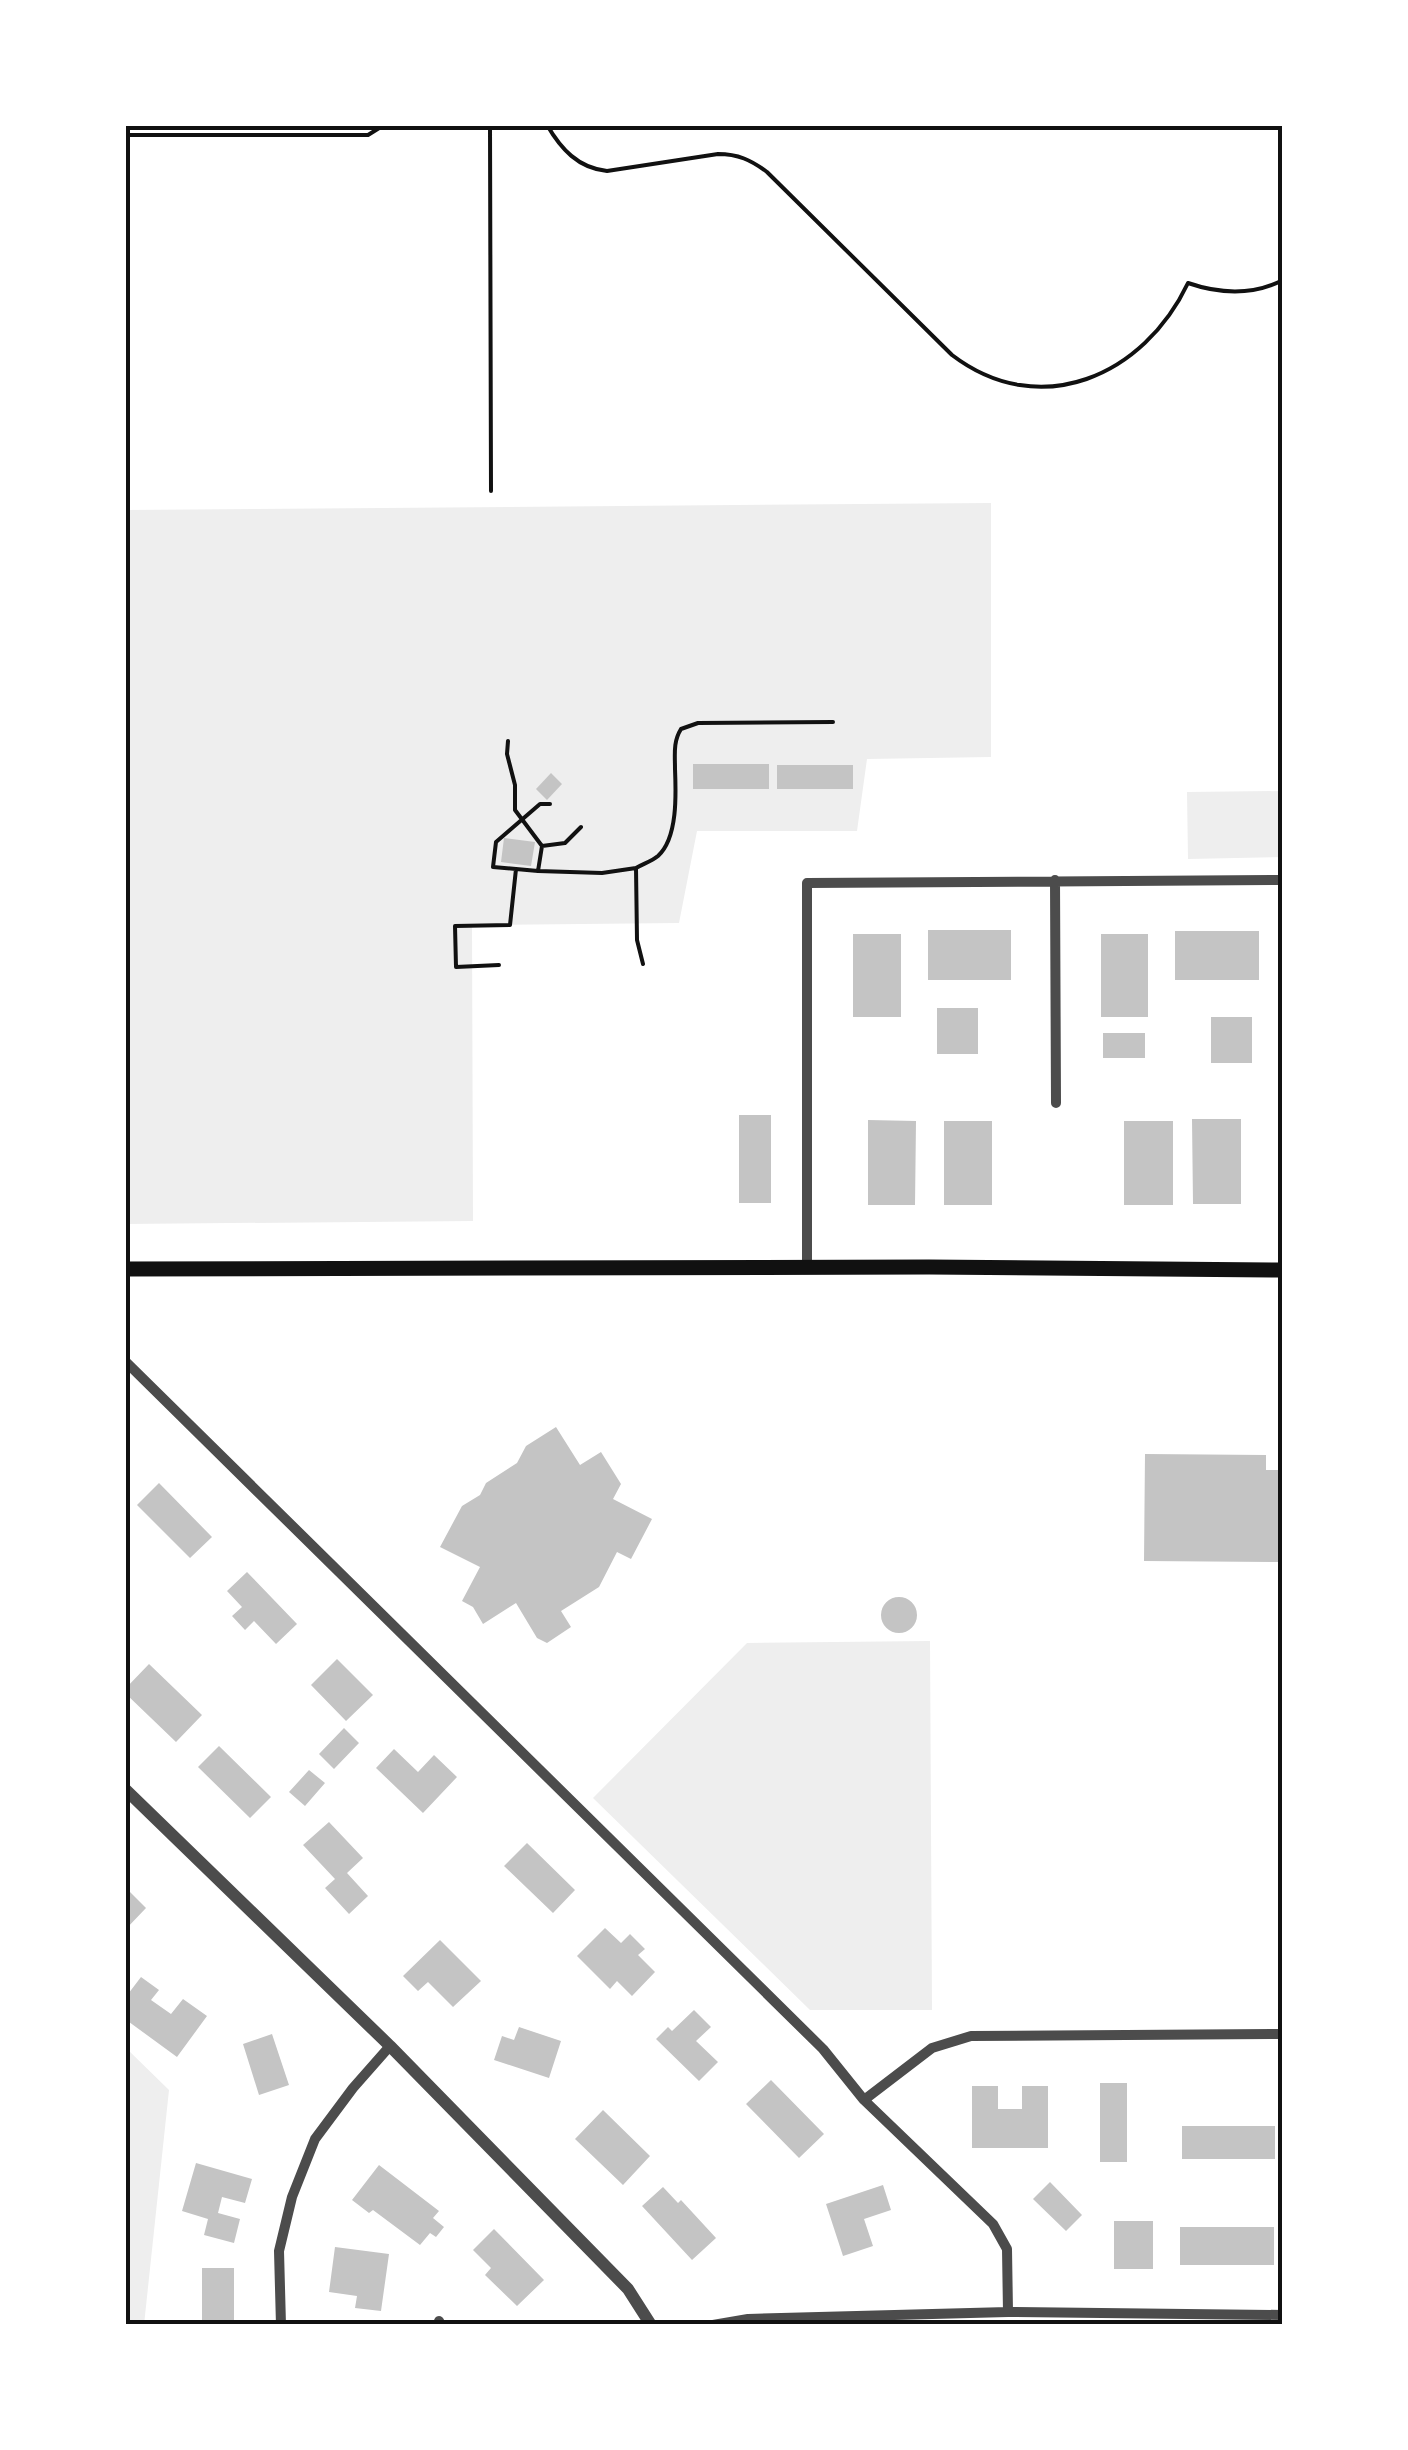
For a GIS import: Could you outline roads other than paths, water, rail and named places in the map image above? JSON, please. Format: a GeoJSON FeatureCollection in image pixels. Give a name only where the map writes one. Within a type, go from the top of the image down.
{"type":"FeatureCollection","features":[{"type":"Feature","properties":{"kind":"main road"},"geometry":{"type":"LineString","coordinates":[[125,1269],[1283,1270]]}},
{"type":"Feature","properties":{"kind":"street"},"geometry":{"type":"LineString","coordinates":[[1055,880],[1056,1103]]}},
{"type":"Feature","properties":{"kind":"street"},"geometry":{"type":"LineString","coordinates":[[807,1268],[807,883],[1283,880]]}},
{"type":"Feature","properties":{"kind":"street"},"geometry":{"type":"LineString","coordinates":[[125,1361],[822,2049],[864,2100],[993,2224],[1006,2249],[1008,2312]]}},
{"type":"Feature","properties":{"kind":"street"},"geometry":{"type":"LineString","coordinates":[[125,1789],[390,2046],[628,2289],[651,2325]]}},
{"type":"Feature","properties":{"kind":"street"},"geometry":{"type":"LineString","coordinates":[[864,2100],[932,2048],[971,2036],[1283,2034]]}},
{"type":"Feature","properties":{"kind":"street"},"geometry":{"type":"LineString","coordinates":[[280,2325],[279,2251],[292,2197],[315,2139],[390,2046]]}},
{"type":"Feature","properties":{"kind":"street"},"geometry":{"type":"LineString","coordinates":[[714,2325],[748,2319],[1008,2312],[1283,2315]]}}]}
